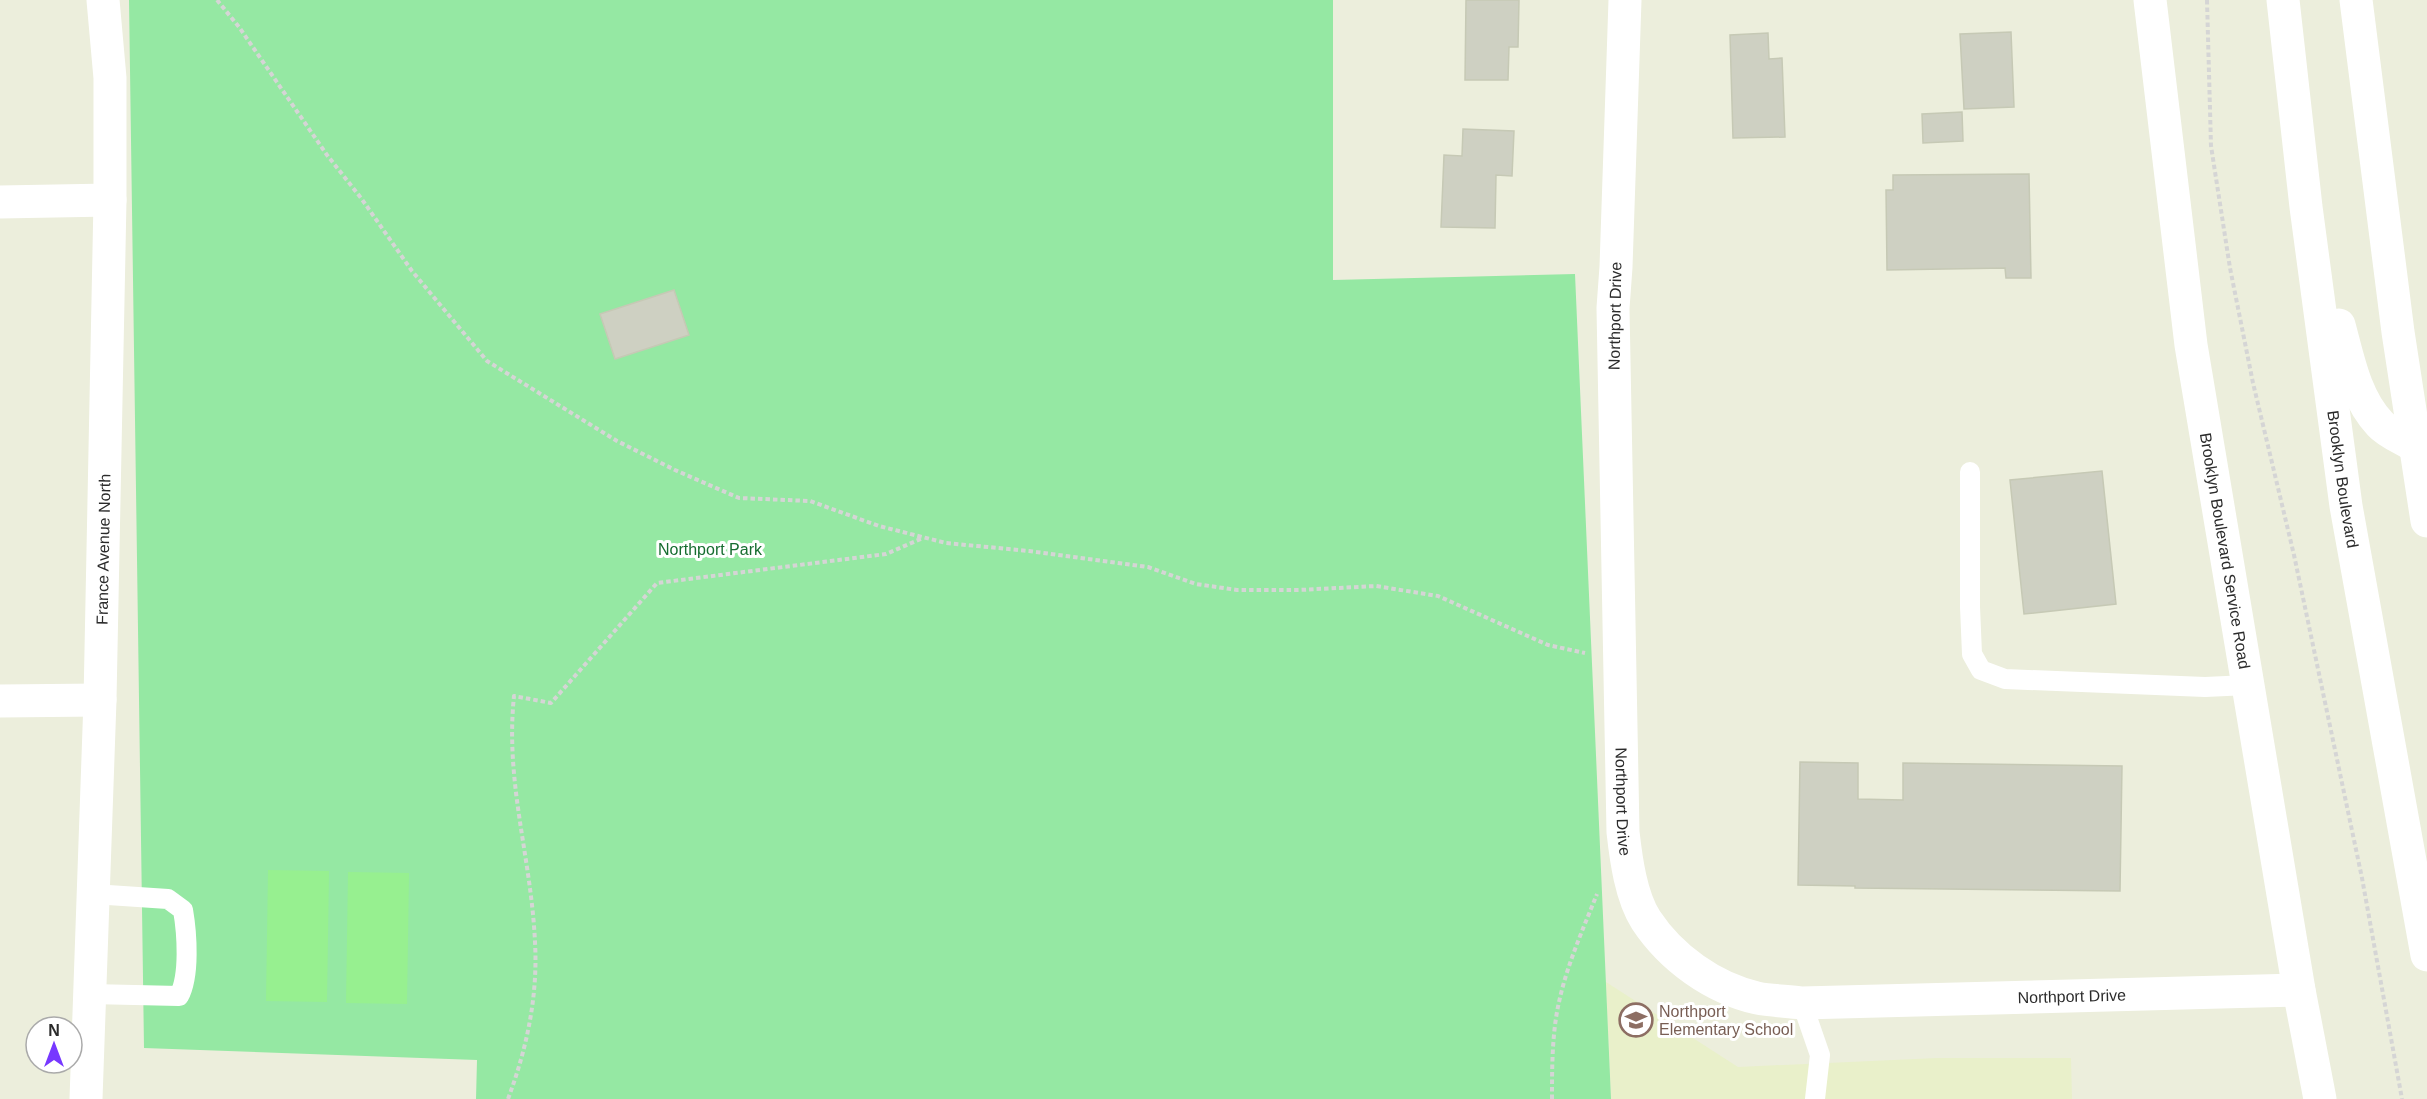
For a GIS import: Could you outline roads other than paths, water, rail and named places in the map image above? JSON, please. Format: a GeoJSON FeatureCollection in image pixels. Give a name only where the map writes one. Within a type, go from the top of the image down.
{"type":"FeatureCollection","features":[{"type":"Feature","properties":{"kind":"street","name":"France Avenue North"},"geometry":{"type":"LineString","coordinates":[[86,1099],[100,700],[110,200],[110,78],[103,0]]}},
{"type":"Feature","properties":{"kind":"street","name":"Northport Drive"},"geometry":{"type":"LineString","coordinates":[[1626,0],[1613,308],[1619,651],[1623,832],[1629,876],[1645,919],[1675,954],[1711,981],[1757,998],[1802,1003],[2299,990]]}},
{"type":"Feature","properties":{"kind":"street","name":"Brooklyn Boulevard Service Road"},"geometry":{"type":"LineString","coordinates":[[2150,0],[2191,345],[2299,990],[2320,1099]]}},
{"type":"Feature","properties":{"kind":"street","name":"Brooklyn Boulevard"},"geometry":{"type":"LineString","coordinates":[[2283,0],[2306,207],[2346,506],[2427,955]]}},
{"type":"Feature","properties":{"kind":"street"},"geometry":{"type":"LineString","coordinates":[[2356,0],[2398,332],[2427,521]]}},
{"type":"Feature","properties":{"kind":"street"},"geometry":{"type":"LineString","coordinates":[[0,202],[110,200]]}},
{"type":"Feature","properties":{"kind":"street"},"geometry":{"type":"LineString","coordinates":[[2306,207],[2351,366],[2366,406],[2381,426],[2415,446]]}},
{"type":"Feature","properties":{"kind":"street"},"geometry":{"type":"LineString","coordinates":[[2398,332],[2427,355]]}},
{"type":"Feature","properties":{"kind":"street"},"geometry":{"type":"LineString","coordinates":[[0,701],[100,700]]}},
{"type":"Feature","properties":{"kind":"lane"},"geometry":{"type":"LineString","coordinates":[[1970,472],[1972,654],[1981,670],[2005,679],[2205,687],[2248,685]]}},
{"type":"Feature","properties":{"kind":"lane"},"geometry":{"type":"LineString","coordinates":[[90,994],[179,996],[184,987],[187,931],[183,910],[168,899],[93,894]]}},
{"type":"Feature","properties":{"kind":"lane"},"geometry":{"type":"LineString","coordinates":[[1802,1003],[1820,1055],[1815,1099]]}},
{"type":"Feature","properties":{"kind":"place","name":"Northport Elementary School"},"geometry":{"type":"Point","coordinates":[1636,1020]}},
{"type":"Feature","properties":{"kind":"park label","name":"Northport Park"},"geometry":{"type":"Point","coordinates":[710,549]}}]}
